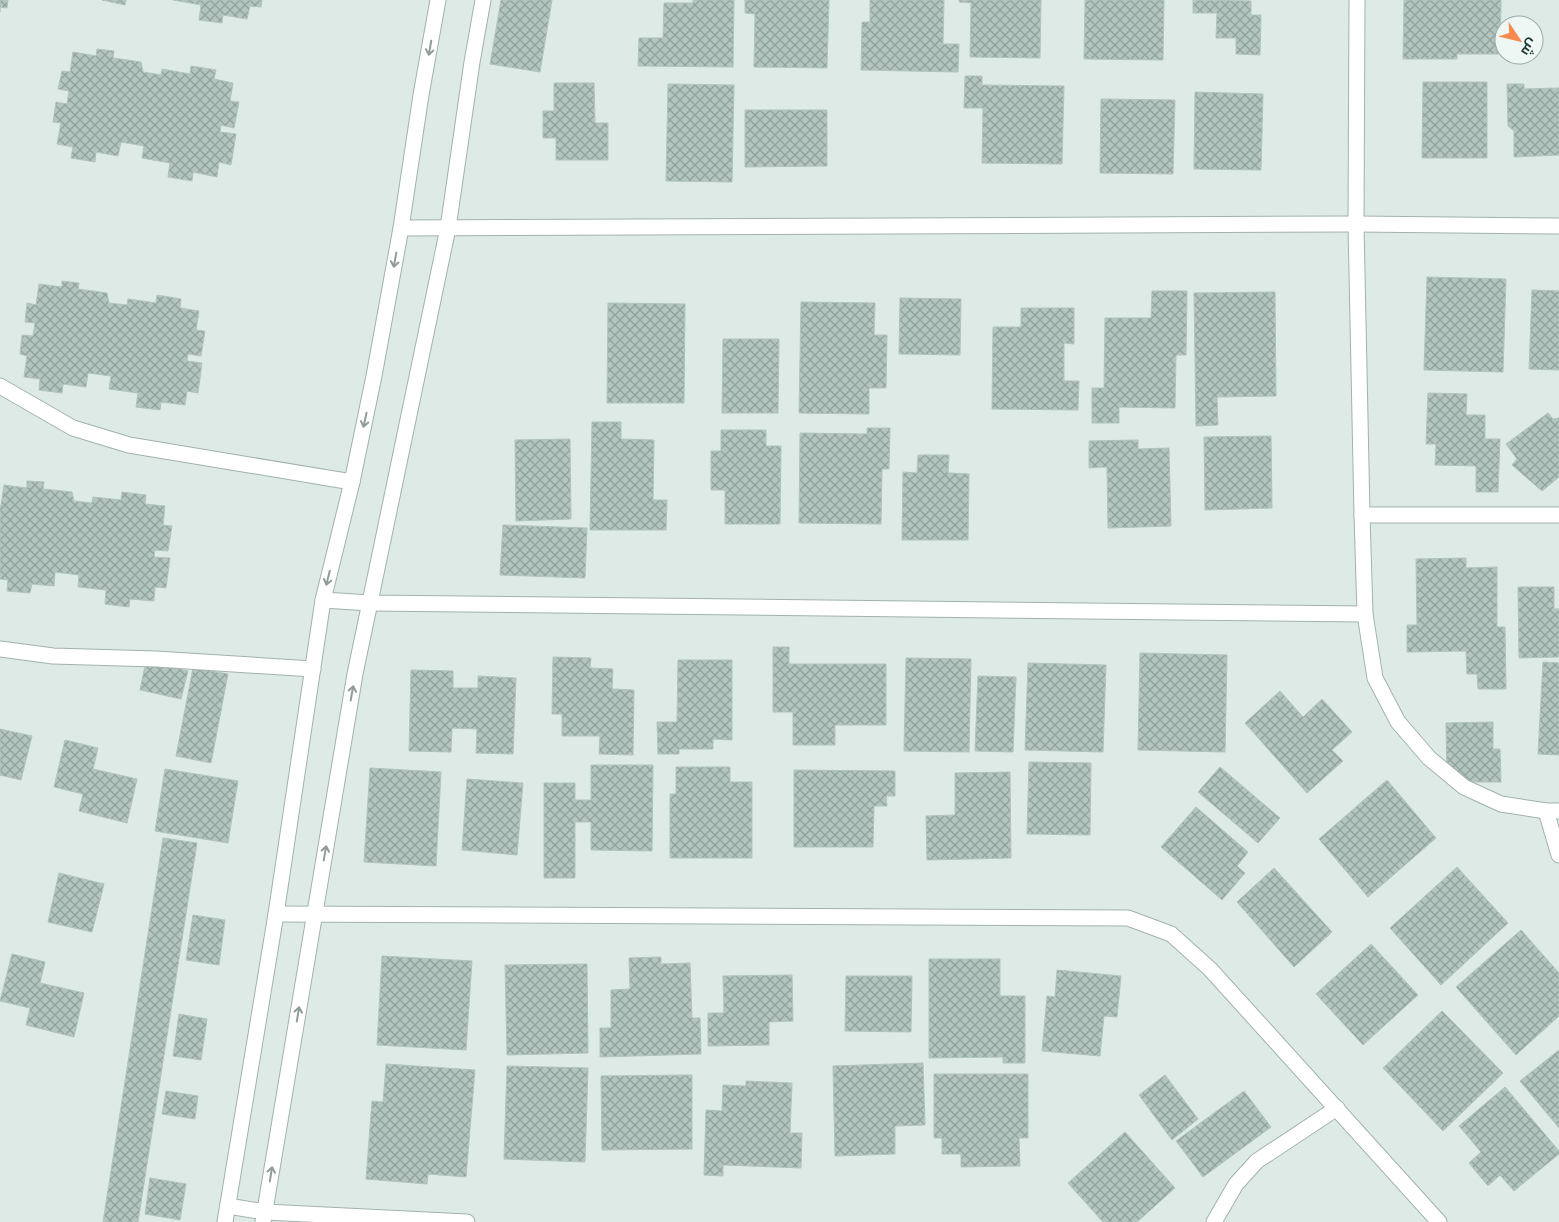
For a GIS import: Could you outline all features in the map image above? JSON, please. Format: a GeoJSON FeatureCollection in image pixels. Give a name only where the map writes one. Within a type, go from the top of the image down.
{"type":"FeatureCollection","features":[{"type":"Feature","properties":{"kind":"street"},"geometry":{"type":"LineString","coordinates":[[225,1222],[276,914],[323,600],[352,482],[374,376],[401,228],[421,95],[438,0]]}},
{"type":"Feature","properties":{"kind":"street"},"geometry":{"type":"LineString","coordinates":[[264,1217],[355,674],[448,228],[483,0]]}},
{"type":"Feature","properties":{"kind":"street"},"geometry":{"type":"LineString","coordinates":[[1357,0],[1356,224],[1362,516],[1365,614],[1375,678],[1398,722],[1429,758],[1464,787],[1501,804],[1552,811],[1559,855]]}},
{"type":"Feature","properties":{"kind":"street"},"geometry":{"type":"LineString","coordinates":[[401,228],[1356,224],[1559,226]]}},
{"type":"Feature","properties":{"kind":"street"},"geometry":{"type":"LineString","coordinates":[[0,386],[73,428],[129,444],[352,482]]}},
{"type":"Feature","properties":{"kind":"street"},"geometry":{"type":"LineString","coordinates":[[1362,516],[1559,515]]}},
{"type":"Feature","properties":{"kind":"street"},"geometry":{"type":"LineString","coordinates":[[323,600],[370,603],[1365,614]]}},
{"type":"Feature","properties":{"kind":"street"},"geometry":{"type":"LineString","coordinates":[[0,649],[52,656],[156,659],[313,669]]}},
{"type":"Feature","properties":{"kind":"street"},"geometry":{"type":"LineString","coordinates":[[276,914],[1128,918],[1171,934],[1210,969],[1439,1222]]}},
{"type":"Feature","properties":{"kind":"street"},"geometry":{"type":"LineString","coordinates":[[1214,1222],[1236,1184],[1257,1161],[1337,1108]]}},
{"type":"Feature","properties":{"kind":"street"},"geometry":{"type":"LineString","coordinates":[[228,1206],[264,1217],[467,1222]]}},
{"type":"Feature","properties":{"kind":"building"},"geometry":{"type":"Polygon","coordinates":[[[0,0],[8,0],[7,8],[0,7],[0,0]]]}},
{"type":"Feature","properties":{"kind":"building"},"geometry":{"type":"Polygon","coordinates":[[[102,0],[126,0],[125,5],[102,0]]]}},
{"type":"Feature","properties":{"kind":"building"},"geometry":{"type":"Polygon","coordinates":[[[173,0],[262,0],[261,7],[250,6],[247,19],[223,15],[222,23],[199,20],[201,5],[173,0]]]}},
{"type":"Feature","properties":{"kind":"building"},"geometry":{"type":"Polygon","coordinates":[[[501,0],[552,0],[540,72],[490,64],[501,0]]]}},
{"type":"Feature","properties":{"kind":"building"},"geometry":{"type":"Polygon","coordinates":[[[693,0],[734,0],[733,67],[638,66],[639,38],[663,38],[664,3],[693,3],[693,0]]]}},
{"type":"Feature","properties":{"kind":"building"},"geometry":{"type":"Polygon","coordinates":[[[745,0],[829,0],[827,68],[754,67],[755,14],[745,13],[745,0]]]}},
{"type":"Feature","properties":{"kind":"building"},"geometry":{"type":"Polygon","coordinates":[[[870,0],[944,0],[943,44],[959,44],[958,72],[861,70],[862,22],[870,22],[870,0]]]}},
{"type":"Feature","properties":{"kind":"building"},"geometry":{"type":"Polygon","coordinates":[[[959,0],[1041,0],[1040,58],[970,57],[971,3],[959,2],[959,0]]]}},
{"type":"Feature","properties":{"kind":"building"},"geometry":{"type":"Polygon","coordinates":[[[1085,0],[1164,0],[1163,60],[1084,59],[1085,0]]]}},
{"type":"Feature","properties":{"kind":"building"},"geometry":{"type":"Polygon","coordinates":[[[1193,0],[1251,1],[1251,15],[1261,15],[1260,55],[1236,54],[1236,38],[1216,38],[1217,13],[1193,13],[1193,0]]]}},
{"type":"Feature","properties":{"kind":"building"},"geometry":{"type":"Polygon","coordinates":[[[1404,0],[1501,0],[1501,15],[1494,15],[1494,54],[1457,54],[1457,59],[1403,59],[1404,0]]]}},
{"type":"Feature","properties":{"kind":"building"},"geometry":{"type":"Polygon","coordinates":[[[97,49],[114,51],[113,58],[141,62],[143,72],[161,75],[162,69],[190,74],[191,66],[216,70],[214,79],[233,83],[230,101],[239,102],[234,128],[221,125],[220,132],[236,134],[231,165],[219,162],[217,177],[193,172],[192,181],[168,177],[170,163],[142,158],[144,146],[121,142],[118,156],[96,152],[95,162],[71,158],[73,147],[57,144],[61,123],[53,122],[56,102],[67,104],[69,91],[58,89],[62,71],[70,72],[73,52],[96,56],[97,49]]]}},
{"type":"Feature","properties":{"kind":"building"},"geometry":{"type":"Polygon","coordinates":[[[965,76],[982,76],[982,85],[1064,86],[1062,164],[982,163],[983,108],[964,108],[965,76]]]}},
{"type":"Feature","properties":{"kind":"building"},"geometry":{"type":"Polygon","coordinates":[[[1423,82],[1487,82],[1487,158],[1422,158],[1423,82]]]}},
{"type":"Feature","properties":{"kind":"building"},"geometry":{"type":"Polygon","coordinates":[[[554,83],[594,83],[595,123],[608,123],[608,160],[556,160],[556,138],[543,138],[543,111],[554,111],[554,83]]]}},
{"type":"Feature","properties":{"kind":"building"},"geometry":{"type":"Polygon","coordinates":[[[668,84],[734,85],[732,182],[666,181],[668,84]]]}},
{"type":"Feature","properties":{"kind":"building"},"geometry":{"type":"Polygon","coordinates":[[[1507,84],[1524,84],[1524,89],[1559,88],[1559,155],[1514,157],[1514,131],[1508,126],[1507,84]]]}},
{"type":"Feature","properties":{"kind":"building"},"geometry":{"type":"Polygon","coordinates":[[[1195,92],[1263,94],[1261,170],[1194,169],[1195,92]]]}},
{"type":"Feature","properties":{"kind":"building"},"geometry":{"type":"Polygon","coordinates":[[[1101,99],[1175,100],[1173,174],[1100,173],[1101,99]]]}},
{"type":"Feature","properties":{"kind":"building"},"geometry":{"type":"Polygon","coordinates":[[[745,110],[827,110],[827,166],[745,167],[745,110]]]}},
{"type":"Feature","properties":{"kind":"building"},"geometry":{"type":"Polygon","coordinates":[[[1427,277],[1506,279],[1503,372],[1424,370],[1427,277]]]}},
{"type":"Feature","properties":{"kind":"building"},"geometry":{"type":"Polygon","coordinates":[[[62,281],[79,283],[78,289],[107,293],[109,303],[127,305],[128,299],[156,303],[157,295],[181,299],[180,308],[199,311],[196,330],[205,331],[201,356],[188,354],[187,361],[202,363],[198,393],[187,391],[185,405],[161,402],[160,410],[136,407],[138,393],[109,389],[111,376],[88,373],[86,387],[63,384],[62,393],[39,390],[40,379],[24,377],[27,356],[20,354],[22,335],[33,336],[35,323],[25,322],[27,303],[36,305],[39,284],[62,287],[62,281]]]}},
{"type":"Feature","properties":{"kind":"building"},"geometry":{"type":"Polygon","coordinates":[[[1532,290],[1559,291],[1559,370],[1529,369],[1532,290]]]}},
{"type":"Feature","properties":{"kind":"building"},"geometry":{"type":"Polygon","coordinates":[[[1152,291],[1187,291],[1186,355],[1176,355],[1175,408],[1119,407],[1119,423],[1092,423],[1092,388],[1104,388],[1105,318],[1151,318],[1152,291]]]}},
{"type":"Feature","properties":{"kind":"building"},"geometry":{"type":"Polygon","coordinates":[[[1275,292],[1276,396],[1217,397],[1218,425],[1196,426],[1194,293],[1275,292]]]}},
{"type":"Feature","properties":{"kind":"building"},"geometry":{"type":"Polygon","coordinates":[[[900,298],[961,299],[960,355],[899,354],[900,298]]]}},
{"type":"Feature","properties":{"kind":"building"},"geometry":{"type":"Polygon","coordinates":[[[801,302],[875,303],[874,335],[887,335],[886,388],[869,388],[869,414],[799,413],[801,302]]]}},
{"type":"Feature","properties":{"kind":"building"},"geometry":{"type":"Polygon","coordinates":[[[608,303],[685,304],[684,403],[607,403],[608,303]]]}},
{"type":"Feature","properties":{"kind":"building"},"geometry":{"type":"Polygon","coordinates":[[[1021,308],[1074,308],[1074,344],[1064,343],[1064,381],[1079,381],[1078,410],[992,409],[993,327],[1021,327],[1021,308]]]}},
{"type":"Feature","properties":{"kind":"building"},"geometry":{"type":"Polygon","coordinates":[[[723,339],[779,339],[778,413],[722,413],[723,339]]]}},
{"type":"Feature","properties":{"kind":"building"},"geometry":{"type":"Polygon","coordinates":[[[1428,393],[1467,394],[1466,415],[1485,415],[1485,439],[1500,439],[1498,492],[1476,492],[1476,466],[1435,465],[1436,444],[1426,444],[1428,393]]]}},
{"type":"Feature","properties":{"kind":"building"},"geometry":{"type":"Polygon","coordinates":[[[1548,413],[1553,419],[1559,418],[1559,477],[1542,491],[1512,465],[1517,459],[1506,444],[1548,413]]]}},
{"type":"Feature","properties":{"kind":"building"},"geometry":{"type":"Polygon","coordinates":[[[592,422],[621,422],[621,439],[654,440],[653,500],[667,500],[666,530],[590,530],[592,422]]]}},
{"type":"Feature","properties":{"kind":"building"},"geometry":{"type":"Polygon","coordinates":[[[867,428],[890,428],[889,469],[882,469],[881,524],[799,523],[800,433],[867,434],[867,428]]]}},
{"type":"Feature","properties":{"kind":"building"},"geometry":{"type":"Polygon","coordinates":[[[721,430],[766,430],[766,446],[781,446],[780,524],[725,524],[725,490],[711,490],[711,451],[721,451],[721,430]]]}},
{"type":"Feature","properties":{"kind":"building"},"geometry":{"type":"Polygon","coordinates":[[[1271,436],[1272,508],[1205,510],[1204,437],[1271,436]]]}},
{"type":"Feature","properties":{"kind":"building"},"geometry":{"type":"Polygon","coordinates":[[[570,439],[571,519],[516,521],[515,440],[570,439]]]}},
{"type":"Feature","properties":{"kind":"building"},"geometry":{"type":"Polygon","coordinates":[[[1138,440],[1138,449],[1169,448],[1171,526],[1108,528],[1107,467],[1089,468],[1089,441],[1138,440]]]}},
{"type":"Feature","properties":{"kind":"building"},"geometry":{"type":"Polygon","coordinates":[[[918,455],[949,455],[948,473],[969,474],[968,540],[902,540],[903,472],[917,473],[918,455]]]}},
{"type":"Feature","properties":{"kind":"building"},"geometry":{"type":"Polygon","coordinates":[[[27,481],[44,482],[43,489],[72,492],[74,501],[92,503],[93,497],[121,500],[122,492],[146,495],[145,504],[165,506],[163,525],[172,526],[168,551],[155,550],[154,557],[170,558],[166,588],[155,587],[154,601],[130,599],[129,607],[105,604],[106,590],[78,587],[79,575],[55,572],[54,586],[32,584],[30,593],[7,591],[8,580],[0,579],[0,505],[4,485],[27,488],[27,481]]]}},
{"type":"Feature","properties":{"kind":"building"},"geometry":{"type":"Polygon","coordinates":[[[503,525],[587,528],[585,578],[500,575],[503,525]]]}},
{"type":"Feature","properties":{"kind":"building"},"geometry":{"type":"Polygon","coordinates":[[[1466,558],[1466,568],[1497,567],[1497,627],[1505,627],[1506,689],[1478,689],[1477,674],[1467,674],[1466,651],[1407,652],[1407,625],[1417,625],[1416,559],[1466,558]]]}},
{"type":"Feature","properties":{"kind":"building"},"geometry":{"type":"Polygon","coordinates":[[[1518,587],[1554,587],[1554,609],[1559,609],[1559,657],[1519,658],[1518,587]]]}},
{"type":"Feature","properties":{"kind":"building"},"geometry":{"type":"Polygon","coordinates":[[[773,647],[789,647],[789,664],[886,664],[886,725],[835,725],[835,745],[793,745],[793,712],[773,712],[773,647]]]}},
{"type":"Feature","properties":{"kind":"building"},"geometry":{"type":"Polygon","coordinates":[[[1140,653],[1227,655],[1225,752],[1138,750],[1140,653]]]}},
{"type":"Feature","properties":{"kind":"building"},"geometry":{"type":"Polygon","coordinates":[[[553,657],[591,658],[590,668],[613,669],[612,689],[634,690],[633,755],[599,754],[600,736],[562,736],[562,714],[552,714],[553,657]]]}},
{"type":"Feature","properties":{"kind":"building"},"geometry":{"type":"Polygon","coordinates":[[[906,658],[971,659],[969,752],[904,751],[906,658]]]}},
{"type":"Feature","properties":{"kind":"building"},"geometry":{"type":"Polygon","coordinates":[[[678,660],[732,660],[732,740],[713,739],[713,749],[679,749],[679,754],[658,754],[657,722],[677,722],[678,660]]]}},
{"type":"Feature","properties":{"kind":"building"},"geometry":{"type":"Polygon","coordinates":[[[146,661],[188,671],[181,699],[140,690],[146,661]]]}},
{"type":"Feature","properties":{"kind":"building"},"geometry":{"type":"Polygon","coordinates":[[[1543,662],[1559,663],[1559,755],[1538,754],[1543,662]]]}},
{"type":"Feature","properties":{"kind":"building"},"geometry":{"type":"Polygon","coordinates":[[[1028,663],[1106,665],[1103,752],[1025,750],[1028,663]]]}},
{"type":"Feature","properties":{"kind":"building"},"geometry":{"type":"Polygon","coordinates":[[[193,668],[228,674],[211,763],[176,756],[193,668]]]}},
{"type":"Feature","properties":{"kind":"building"},"geometry":{"type":"Polygon","coordinates":[[[411,670],[453,671],[453,688],[478,688],[478,676],[516,678],[513,754],[476,753],[477,729],[452,728],[451,752],[409,751],[411,670]]]}},
{"type":"Feature","properties":{"kind":"building"},"geometry":{"type":"Polygon","coordinates":[[[978,676],[1016,677],[1013,752],[975,751],[978,676]]]}},
{"type":"Feature","properties":{"kind":"building"},"geometry":{"type":"Polygon","coordinates":[[[1280,691],[1303,717],[1322,699],[1352,732],[1332,750],[1343,761],[1307,793],[1245,723],[1280,691]]]}},
{"type":"Feature","properties":{"kind":"building"},"geometry":{"type":"Polygon","coordinates":[[[1493,722],[1493,749],[1500,749],[1501,782],[1447,782],[1446,723],[1493,722]]]}},
{"type":"Feature","properties":{"kind":"building"},"geometry":{"type":"Polygon","coordinates":[[[0,729],[32,736],[21,780],[0,775],[0,729]]]}},
{"type":"Feature","properties":{"kind":"building"},"geometry":{"type":"Polygon","coordinates":[[[65,740],[98,748],[93,769],[137,779],[127,823],[79,811],[83,794],[54,787],[65,740]]]}},
{"type":"Feature","properties":{"kind":"building"},"geometry":{"type":"Polygon","coordinates":[[[1029,762],[1091,763],[1090,835],[1027,834],[1029,762]]]}},
{"type":"Feature","properties":{"kind":"building"},"geometry":{"type":"Polygon","coordinates":[[[591,765],[653,765],[652,851],[591,850],[591,822],[575,822],[575,878],[544,878],[544,783],[575,783],[575,800],[591,800],[591,765]]]}},
{"type":"Feature","properties":{"kind":"building"},"geometry":{"type":"Polygon","coordinates":[[[676,767],[730,767],[730,782],[752,782],[752,858],[670,858],[670,794],[676,794],[676,767]]]}},
{"type":"Feature","properties":{"kind":"building"},"geometry":{"type":"Polygon","coordinates":[[[1220,767],[1280,818],[1258,843],[1198,792],[1220,767]]]}},
{"type":"Feature","properties":{"kind":"building"},"geometry":{"type":"Polygon","coordinates":[[[370,768],[441,772],[436,866],[364,862],[370,768]]]}},
{"type":"Feature","properties":{"kind":"building"},"geometry":{"type":"Polygon","coordinates":[[[165,769],[238,781],[228,843],[155,831],[165,769]]]}},
{"type":"Feature","properties":{"kind":"building"},"geometry":{"type":"Polygon","coordinates":[[[794,770],[895,771],[895,796],[886,796],[887,806],[874,806],[873,847],[794,847],[794,770]]]}},
{"type":"Feature","properties":{"kind":"building"},"geometry":{"type":"Polygon","coordinates":[[[1010,772],[1011,858],[927,860],[926,816],[955,815],[955,773],[1010,772]]]}},
{"type":"Feature","properties":{"kind":"building"},"geometry":{"type":"Polygon","coordinates":[[[467,779],[523,783],[517,855],[462,850],[467,779]]]}},
{"type":"Feature","properties":{"kind":"building"},"geometry":{"type":"Polygon","coordinates":[[[1387,780],[1436,838],[1368,897],[1319,839],[1387,780]]]}},
{"type":"Feature","properties":{"kind":"building"},"geometry":{"type":"Polygon","coordinates":[[[1196,807],[1248,852],[1237,866],[1245,873],[1222,900],[1161,847],[1196,807]]]}},
{"type":"Feature","properties":{"kind":"building"},"geometry":{"type":"Polygon","coordinates":[[[163,838],[197,843],[138,1222],[103,1222],[163,838]]]}},
{"type":"Feature","properties":{"kind":"building"},"geometry":{"type":"Polygon","coordinates":[[[1457,867],[1508,923],[1441,985],[1390,928],[1457,867]]]}},
{"type":"Feature","properties":{"kind":"building"},"geometry":{"type":"Polygon","coordinates":[[[1274,868],[1332,932],[1294,967],[1237,902],[1274,868]]]}},
{"type":"Feature","properties":{"kind":"building"},"geometry":{"type":"Polygon","coordinates":[[[59,873],[104,884],[92,932],[48,922],[59,873]]]}},
{"type":"Feature","properties":{"kind":"building"},"geometry":{"type":"Polygon","coordinates":[[[193,915],[225,920],[219,965],[186,960],[193,915]]]}},
{"type":"Feature","properties":{"kind":"building"},"geometry":{"type":"Polygon","coordinates":[[[1521,930],[1559,973],[1559,1016],[1516,1055],[1456,987],[1521,930]]]}},
{"type":"Feature","properties":{"kind":"building"},"geometry":{"type":"Polygon","coordinates":[[[1371,944],[1418,995],[1363,1045],[1316,994],[1371,944]]]}},
{"type":"Feature","properties":{"kind":"building"},"geometry":{"type":"Polygon","coordinates":[[[12,954],[45,962],[40,983],[84,993],[74,1037],[26,1025],[30,1008],[0,1001],[12,954]]]}},
{"type":"Feature","properties":{"kind":"building"},"geometry":{"type":"Polygon","coordinates":[[[382,956],[472,961],[466,1050],[377,1045],[382,956]]]}},
{"type":"Feature","properties":{"kind":"building"},"geometry":{"type":"Polygon","coordinates":[[[661,957],[661,964],[690,963],[692,1018],[700,1018],[701,1054],[600,1057],[600,1028],[611,1028],[611,990],[630,989],[629,958],[661,957]]]}},
{"type":"Feature","properties":{"kind":"building"},"geometry":{"type":"Polygon","coordinates":[[[929,959],[1000,959],[1000,996],[1025,996],[1025,1063],[1003,1063],[1003,1057],[929,1058],[929,959]]]}},
{"type":"Feature","properties":{"kind":"building"},"geometry":{"type":"Polygon","coordinates":[[[587,964],[588,1053],[507,1055],[505,965],[587,964]]]}},
{"type":"Feature","properties":{"kind":"building"},"geometry":{"type":"Polygon","coordinates":[[[1057,970],[1121,976],[1117,1017],[1104,1016],[1100,1056],[1042,1051],[1047,996],[1055,997],[1057,970]]]}},
{"type":"Feature","properties":{"kind":"building"},"geometry":{"type":"Polygon","coordinates":[[[792,975],[793,1021],[769,1022],[769,1045],[708,1046],[708,1013],[724,1013],[723,976],[792,975]]]}},
{"type":"Feature","properties":{"kind":"building"},"geometry":{"type":"Polygon","coordinates":[[[846,976],[912,976],[911,1032],[845,1031],[846,976]]]}},
{"type":"Feature","properties":{"kind":"building"},"geometry":{"type":"Polygon","coordinates":[[[1442,1011],[1503,1073],[1443,1131],[1383,1068],[1442,1011]]]}},
{"type":"Feature","properties":{"kind":"building"},"geometry":{"type":"Polygon","coordinates":[[[179,1014],[207,1019],[201,1060],[173,1056],[179,1014]]]}},
{"type":"Feature","properties":{"kind":"building"},"geometry":{"type":"Polygon","coordinates":[[[1559,1050],[1559,1128],[1520,1081],[1559,1050]]]}},
{"type":"Feature","properties":{"kind":"building"},"geometry":{"type":"Polygon","coordinates":[[[923,1063],[925,1125],[895,1126],[895,1154],[835,1156],[833,1066],[923,1063]]]}},
{"type":"Feature","properties":{"kind":"building"},"geometry":{"type":"Polygon","coordinates":[[[386,1064],[475,1070],[466,1177],[428,1174],[427,1184],[366,1179],[372,1101],[383,1102],[386,1064]]]}},
{"type":"Feature","properties":{"kind":"building"},"geometry":{"type":"Polygon","coordinates":[[[507,1066],[588,1068],[585,1162],[504,1159],[507,1066]]]}},
{"type":"Feature","properties":{"kind":"building"},"geometry":{"type":"Polygon","coordinates":[[[934,1074],[1028,1074],[1028,1138],[1019,1138],[1020,1166],[961,1167],[961,1154],[942,1154],[942,1138],[934,1138],[934,1074]]]}},
{"type":"Feature","properties":{"kind":"building"},"geometry":{"type":"Polygon","coordinates":[[[692,1075],[692,1149],[602,1150],[601,1076],[692,1075]]]}},
{"type":"Feature","properties":{"kind":"building"},"geometry":{"type":"Polygon","coordinates":[[[1165,1075],[1198,1119],[1172,1140],[1139,1095],[1165,1075]]]}},
{"type":"Feature","properties":{"kind":"building"},"geometry":{"type":"Polygon","coordinates":[[[746,1081],[792,1083],[790,1133],[802,1133],[801,1168],[723,1165],[723,1176],[704,1175],[706,1110],[722,1111],[723,1085],[746,1086],[746,1081]]]}},
{"type":"Feature","properties":{"kind":"building"},"geometry":{"type":"Polygon","coordinates":[[[1505,1087],[1559,1151],[1559,1154],[1514,1191],[1500,1175],[1488,1186],[1469,1163],[1481,1152],[1459,1126],[1505,1087]]]}},
{"type":"Feature","properties":{"kind":"building"},"geometry":{"type":"Polygon","coordinates":[[[166,1091],[198,1096],[195,1119],[162,1114],[166,1091]]]}},
{"type":"Feature","properties":{"kind":"building"},"geometry":{"type":"Polygon","coordinates":[[[1244,1091],[1271,1127],[1203,1177],[1176,1141],[1244,1091]]]}},
{"type":"Feature","properties":{"kind":"building"},"geometry":{"type":"Polygon","coordinates":[[[1125,1132],[1175,1188],[1137,1222],[1103,1222],[1068,1183],[1125,1132]]]}},
{"type":"Feature","properties":{"kind":"building"},"geometry":{"type":"Polygon","coordinates":[[[150,1178],[186,1184],[180,1220],[145,1214],[150,1178]]]}}]}
